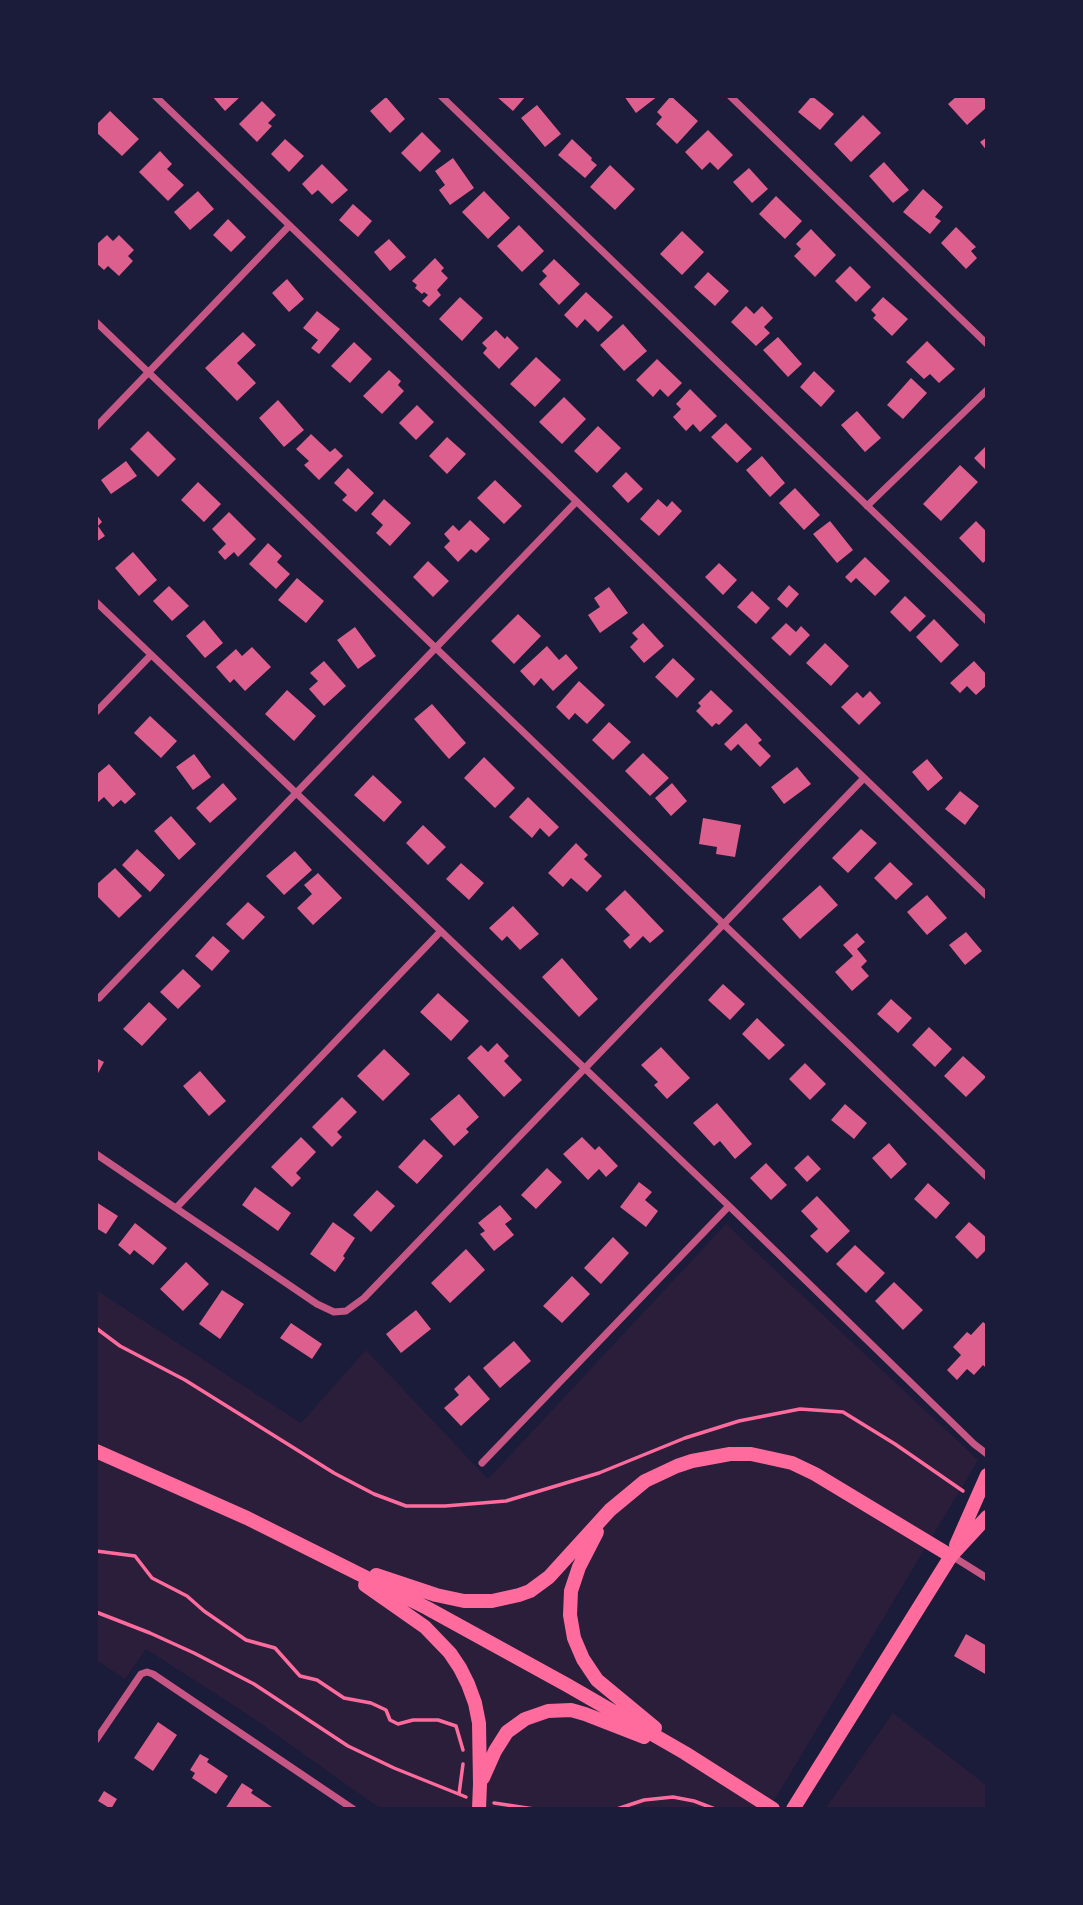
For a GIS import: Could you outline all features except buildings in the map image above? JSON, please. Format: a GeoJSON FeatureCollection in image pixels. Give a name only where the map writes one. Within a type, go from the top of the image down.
{"type":"FeatureCollection","features":[{"type":"Feature","properties":{"kind":"main road"},"geometry":{"type":"LineString","coordinates":[[96,1451],[247,1518],[471,1632],[685,1753],[773,1809]]}},
{"type":"Feature","properties":{"kind":"main road"},"geometry":{"type":"LineString","coordinates":[[330,1559],[436,1595],[464,1601],[492,1601],[519,1595],[540,1584],[559,1567],[610,1510],[645,1481],[677,1466],[712,1456],[751,1454],[792,1463],[815,1474],[951,1556]]}},
{"type":"Feature","properties":{"kind":"main road"},"geometry":{"type":"LineString","coordinates":[[793,1809],[951,1556],[987,1475]]}},
{"type":"Feature","properties":{"kind":"main road"},"geometry":{"type":"LineString","coordinates":[[610,1510],[584,1554],[574,1579],[570,1615],[574,1638],[583,1659],[597,1680],[685,1753]]}},
{"type":"Feature","properties":{"kind":"main road"},"geometry":{"type":"LineString","coordinates":[[951,1556],[987,1517]]}},
{"type":"Feature","properties":{"kind":"main road"},"geometry":{"type":"LineString","coordinates":[[330,1559],[425,1626],[450,1653],[468,1684],[479,1723],[479,1809]]}},
{"type":"Feature","properties":{"kind":"main road"},"geometry":{"type":"LineString","coordinates":[[480,1784],[495,1751],[508,1732],[525,1719],[548,1710],[571,1710],[585,1714],[685,1753]]}},
{"type":"Feature","properties":{"kind":"street"},"geometry":{"type":"LineString","coordinates":[[155,96],[987,896]]}},
{"type":"Feature","properties":{"kind":"street"},"geometry":{"type":"LineString","coordinates":[[442,96],[987,621]]}},
{"type":"Feature","properties":{"kind":"street"},"geometry":{"type":"LineString","coordinates":[[730,96],[987,344]]}},
{"type":"Feature","properties":{"kind":"street"},"geometry":{"type":"LineString","coordinates":[[96,427],[289,226]]}},
{"type":"Feature","properties":{"kind":"street"},"geometry":{"type":"LineString","coordinates":[[96,322],[987,1177]]}},
{"type":"Feature","properties":{"kind":"street"},"geometry":{"type":"LineString","coordinates":[[867,506],[987,390]]}},
{"type":"Feature","properties":{"kind":"street"},"geometry":{"type":"LineString","coordinates":[[99,998],[576,502]]}},
{"type":"Feature","properties":{"kind":"street"},"geometry":{"type":"LineString","coordinates":[[96,602],[987,1454]]}},
{"type":"Feature","properties":{"kind":"street"},"geometry":{"type":"LineString","coordinates":[[96,712],[151,654]]}},
{"type":"Feature","properties":{"kind":"street"},"geometry":{"type":"LineString","coordinates":[[96,1154],[317,1304],[334,1312],[346,1311],[365,1298],[864,778]]}},
{"type":"Feature","properties":{"kind":"street"},"geometry":{"type":"LineString","coordinates":[[177,1208],[442,931]]}},
{"type":"Feature","properties":{"kind":"street"},"geometry":{"type":"LineString","coordinates":[[482,1463],[729,1206]]}},
{"type":"Feature","properties":{"kind":"street"},"geometry":{"type":"LineString","coordinates":[[951,1556],[987,1578]]}},
{"type":"Feature","properties":{"kind":"street"},"geometry":{"type":"LineString","coordinates":[[96,1740],[141,1674],[147,1672],[353,1809]]}},
{"type":"Feature","properties":{"kind":"path"},"geometry":{"type":"LineString","coordinates":[[96,1328],[120,1346],[185,1380],[334,1472],[374,1494],[406,1506],[506,1501],[599,1473],[685,1438],[728,1424],[800,1409],[843,1412],[895,1444],[975,1500]]}},
{"type":"Feature","properties":{"kind":"path"},"geometry":{"type":"LineString","coordinates":[[96,1551],[135,1556],[152,1578],[187,1596],[246,1640],[275,1648],[300,1676],[317,1680],[344,1698],[371,1703],[386,1710],[390,1720],[398,1724],[413,1720],[438,1720],[456,1726],[464,1754],[459,1794],[348,1746],[254,1684],[194,1653],[96,1612]]}},
{"type":"Feature","properties":{"kind":"path"},"geometry":{"type":"LineString","coordinates":[[617,1809],[643,1800],[673,1797],[715,1809]]}},
{"type":"Feature","properties":{"kind":"shaded area"},"geometry":{"type":"Polygon","coordinates":[[[726,1224],[978,1460],[769,1809],[381,1809],[250,1716],[146,1649],[125,1679],[96,1660],[96,1290],[301,1423],[366,1350],[488,1479],[726,1224]]]}},
{"type":"Feature","properties":{"kind":"shaded area"},"geometry":{"type":"Polygon","coordinates":[[[893,1713],[987,1786],[987,1809],[825,1809],[893,1713]]]}}]}
